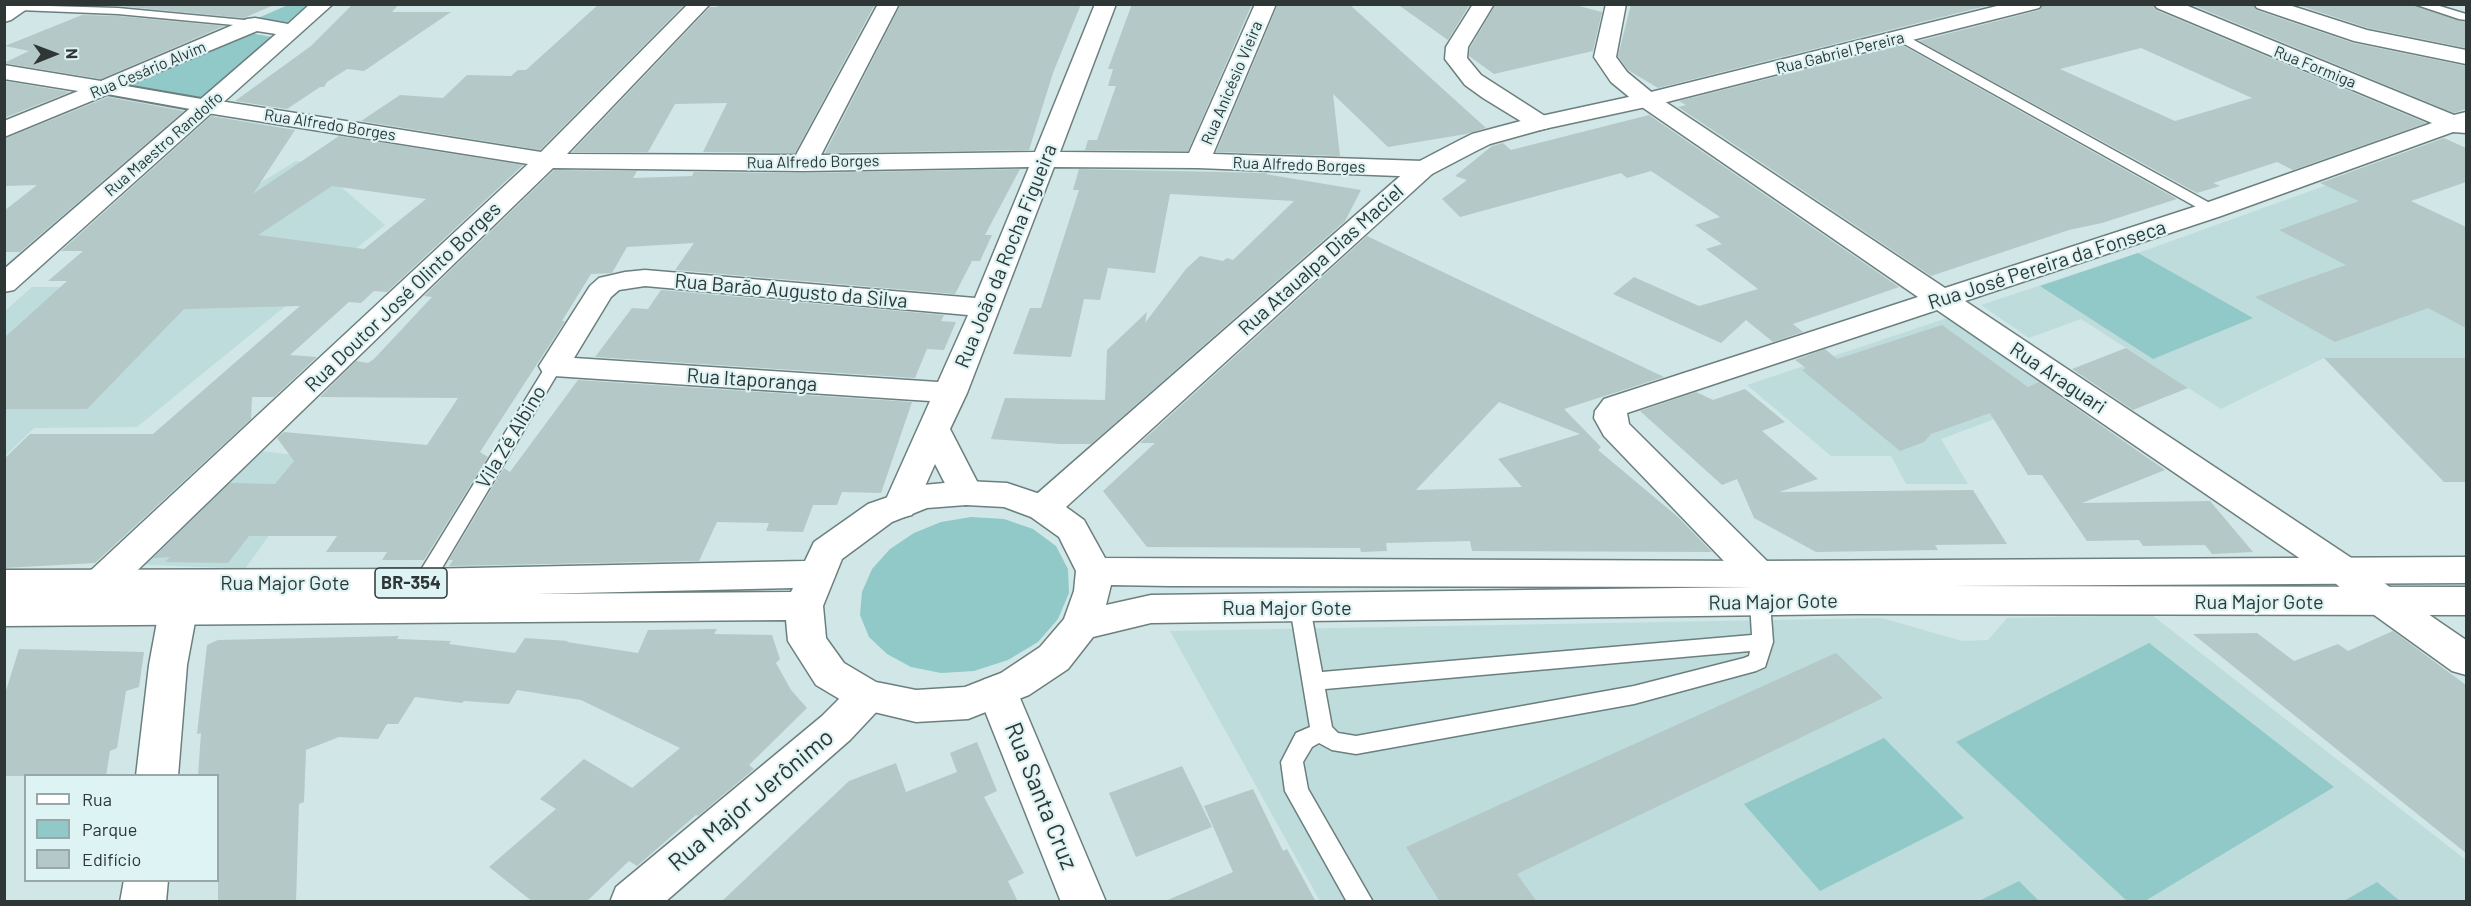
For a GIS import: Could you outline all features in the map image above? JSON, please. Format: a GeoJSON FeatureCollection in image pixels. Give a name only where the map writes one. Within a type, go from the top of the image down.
{"type":"FeatureCollection","features":[{"type":"Feature","properties":{"kind":"street","name":"Rua Maestro Randolfo"},"geometry":{"type":"LineString","coordinates":[[4,284],[323,4]]}},
{"type":"Feature","properties":{"kind":"street","name":"Rua Doutor José Olinto Borges"},"geometry":{"type":"LineString","coordinates":[[101,583],[547,160],[700,4]]}},
{"type":"Feature","properties":{"kind":"street"},"geometry":{"type":"LineString","coordinates":[[804,163],[889,4]]}},
{"type":"Feature","properties":{"kind":"street","name":"Rua João da Rocha Figueira"},"geometry":{"type":"LineString","coordinates":[[900,506],[986,308],[1106,4]]}},
{"type":"Feature","properties":{"kind":"street","name":"Rua Anicésio Vieira"},"geometry":{"type":"LineString","coordinates":[[1198,161],[1266,4]]}},
{"type":"Feature","properties":{"kind":"street"},"geometry":{"type":"LineString","coordinates":[[1484,4],[1457,47],[1456,59],[1473,80],[1540,123]]}},
{"type":"Feature","properties":{"kind":"street","name":"Rua Araguari"},"geometry":{"type":"LineString","coordinates":[[1616,4],[1605,57],[1619,77],[1647,100],[2343,570],[2383,602],[2466,660]]}},
{"type":"Feature","properties":{"kind":"street","name":"Rua Gabriel Pereira"},"geometry":{"type":"LineString","coordinates":[[1647,100],[1904,38],[2032,4]]}},
{"type":"Feature","properties":{"kind":"street","name":"Rua Formiga"},"geometry":{"type":"LineString","coordinates":[[2164,4],[2462,124]]}},
{"type":"Feature","properties":{"kind":"street"},"geometry":{"type":"LineString","coordinates":[[2264,4],[2362,36],[2466,57]]}},
{"type":"Feature","properties":{"kind":"street"},"geometry":{"type":"LineString","coordinates":[[255,24],[293,31]]}},
{"type":"Feature","properties":{"kind":"street","name":"Rua Cesário Alvim"},"geometry":{"type":"LineString","coordinates":[[4,130],[255,24]]}},
{"type":"Feature","properties":{"kind":"street"},"geometry":{"type":"LineString","coordinates":[[4,72],[207,106]]}},
{"type":"Feature","properties":{"kind":"street","name":"Rua Ataualpa Dias Maciel"},"geometry":{"type":"LineString","coordinates":[[1043,508],[1423,169],[1481,139],[1540,123],[1647,100]]}},
{"type":"Feature","properties":{"kind":"street","name":"Rua Alfredo Borges"},"geometry":{"type":"LineString","coordinates":[[207,106],[547,160],[615,164],[1043,159],[1198,161],[1423,169]]}},
{"type":"Feature","properties":{"kind":"street","name":"Rua José Pereira da Fonseca"},"geometry":{"type":"LineString","coordinates":[[1759,588],[1615,429],[1610,418],[1615,406],[1943,300],[2462,124]]}},
{"type":"Feature","properties":{"kind":"street","name":"Rua Barão Augusto da Silva"},"geometry":{"type":"LineString","coordinates":[[600,292],[609,284],[645,278],[986,308]]}},
{"type":"Feature","properties":{"kind":"street","name":"Vila Zé Albino"},"geometry":{"type":"LineString","coordinates":[[554,366],[600,292]]}},
{"type":"Feature","properties":{"kind":"street","name":"Rua Itaporanga"},"geometry":{"type":"LineString","coordinates":[[554,366],[951,393]]}},
{"type":"Feature","properties":{"kind":"street"},"geometry":{"type":"LineString","coordinates":[[934,430],[966,493]]}},
{"type":"Feature","properties":{"kind":"street"},"geometry":{"type":"LineString","coordinates":[[966,493],[1007,495],[1043,508],[1072,529],[1094,571],[1092,591],[1081,625],[1054,658],[1015,684],[968,703],[916,706],[867,696],[830,674],[807,640],[811,590],[827,551],[880,513],[923,497],[966,493]]}},
{"type":"Feature","properties":{"kind":"street","name":"Rua Major Gote"},"geometry":{"type":"LineString","coordinates":[[1081,625],[1151,609],[1300,607],[1759,588],[2343,570],[2466,570]]}},
{"type":"Feature","properties":{"kind":"street","name":"Rua Major Gote"},"geometry":{"type":"LineString","coordinates":[[1094,571],[2383,602],[2466,601]]}},
{"type":"Feature","properties":{"kind":"street","name":"Rua Major Gote"},"geometry":{"type":"LineString","coordinates":[[4,584],[423,583],[811,590]]}},
{"type":"Feature","properties":{"kind":"street","name":"Rua Major Gote"},"geometry":{"type":"LineString","coordinates":[[4,612],[178,611],[811,590]]}},
{"type":"Feature","properties":{"kind":"street"},"geometry":{"type":"LineString","coordinates":[[157,774],[168,666],[178,611]]}},
{"type":"Feature","properties":{"kind":"street","name":"Rua Santa Cruz"},"geometry":{"type":"LineString","coordinates":[[997,691],[1084,902]]}},
{"type":"Feature","properties":{"kind":"street","name":"Rua Major Jerônimo"},"geometry":{"type":"LineString","coordinates":[[632,902],[836,728],[867,696]]}},
{"type":"Feature","properties":{"kind":"street"},"geometry":{"type":"LineString","coordinates":[[143,902],[146,882]]}},
{"type":"Feature","properties":{"kind":"lane"},"geometry":{"type":"LineString","coordinates":[[2419,4],[2463,17]]}},
{"type":"Feature","properties":{"kind":"lane"},"geometry":{"type":"LineString","coordinates":[[16,9],[118,11],[255,24]]}},
{"type":"Feature","properties":{"kind":"lane"},"geometry":{"type":"LineString","coordinates":[[1904,38],[2212,210]]}},
{"type":"Feature","properties":{"kind":"lane","name":"Vila Zé Albino"},"geometry":{"type":"LineString","coordinates":[[423,583],[554,366]]}},
{"type":"Feature","properties":{"kind":"lane"},"geometry":{"type":"LineString","coordinates":[[1300,607],[1322,731],[1332,741],[1344,745],[1372,744],[1634,695],[1749,666],[1758,661],[1763,642],[1759,588]]}},
{"type":"Feature","properties":{"kind":"lane"},"geometry":{"type":"LineString","coordinates":[[1314,681],[1763,642]]}},
{"type":"Feature","properties":{"kind":"lane"},"geometry":{"type":"LineString","coordinates":[[1322,731],[1304,740],[1292,762],[1298,791],[1361,902]]}},
{"type":"Feature","properties":{"kind":"shaded area"},"geometry":{"type":"Polygon","coordinates":[[[296,161],[346,169],[332,179],[385,225],[137,427],[34,428],[5,456],[4,312],[32,287],[91,287],[296,161]]]}},
{"type":"Feature","properties":{"kind":"shaded area"},"geometry":{"type":"Polygon","coordinates":[[[2355,175],[2466,227],[2466,358],[2324,358],[2221,409],[2081,319],[2029,338],[1981,305],[2138,253],[2355,175]]]}},
{"type":"Feature","properties":{"kind":"shaded area"},"geometry":{"type":"Polygon","coordinates":[[[1947,318],[2059,395],[1941,439],[1968,484],[1906,484],[1891,456],[1831,456],[1747,385],[1947,318]]]}},
{"type":"Feature","properties":{"kind":"shaded area"},"geometry":{"type":"Polygon","coordinates":[[[252,450],[345,461],[300,492],[245,569],[130,564],[252,450]]]}},
{"type":"Feature","properties":{"kind":"shaded area"},"geometry":{"type":"Polygon","coordinates":[[[2152,615],[2466,860],[2466,901],[1320,901],[1170,631],[1882,618],[1962,641],[1988,640],[2007,618],[2152,615]]]}},
{"type":"Feature","properties":{"kind":"green space"},"geometry":{"type":"Polygon","coordinates":[[[288,5],[323,5],[293,31],[255,24],[258,18],[288,5]]]}},
{"type":"Feature","properties":{"kind":"green space"},"geometry":{"type":"Polygon","coordinates":[[[245,32],[277,38],[200,100],[119,87],[245,32]]]}},
{"type":"Feature","properties":{"kind":"green space"},"geometry":{"type":"Polygon","coordinates":[[[2138,253],[2253,318],[2153,359],[2040,286],[2138,253]]]}},
{"type":"Feature","properties":{"kind":"green space"},"geometry":{"type":"Polygon","coordinates":[[[971,517],[1004,519],[1033,529],[1056,546],[1068,569],[1069,593],[1058,619],[1038,642],[1008,660],[974,671],[941,673],[911,667],[887,654],[869,637],[860,615],[862,592],[872,569],[890,549],[914,533],[941,522],[971,517]]]}},
{"type":"Feature","properties":{"kind":"green space"},"geometry":{"type":"Polygon","coordinates":[[[2149,643],[2334,787],[2145,901],[2127,901],[1956,742],[2149,643]]]}},
{"type":"Feature","properties":{"kind":"green space"},"geometry":{"type":"Polygon","coordinates":[[[1884,738],[1964,818],[1820,891],[1744,804],[1884,738]]]}},
{"type":"Feature","properties":{"kind":"green space"},"geometry":{"type":"Polygon","coordinates":[[[2019,881],[2039,901],[1979,901],[2019,881]]]}},
{"type":"Feature","properties":{"kind":"green space"},"geometry":{"type":"Polygon","coordinates":[[[2377,882],[2400,901],[2344,901],[2377,882]]]}},
{"type":"Feature","properties":{"kind":"building"},"geometry":{"type":"Polygon","coordinates":[[[121,4],[276,4],[244,18],[119,6],[121,4]]]}},
{"type":"Feature","properties":{"kind":"building"},"geometry":{"type":"Polygon","coordinates":[[[353,4],[399,4],[392,12],[451,12],[364,71],[347,69],[327,82],[324,87],[320,87],[287,109],[235,101],[311,46],[353,4]]]}},
{"type":"Feature","properties":{"kind":"building"},"geometry":{"type":"Polygon","coordinates":[[[599,4],[683,6],[540,150],[361,121],[400,95],[443,98],[467,75],[511,76],[518,70],[526,70],[599,4]]]}},
{"type":"Feature","properties":{"kind":"building"},"geometry":{"type":"Polygon","coordinates":[[[719,4],[875,4],[795,153],[703,152],[727,103],[675,104],[648,152],[572,152],[710,7],[717,7],[719,4]]]}},
{"type":"Feature","properties":{"kind":"building"},"geometry":{"type":"Polygon","coordinates":[[[901,4],[1081,4],[1053,73],[1029,150],[825,153],[901,4]]]}},
{"type":"Feature","properties":{"kind":"building"},"geometry":{"type":"Polygon","coordinates":[[[1132,4],[1252,4],[1188,151],[1085,150],[1088,140],[1097,140],[1116,86],[1108,86],[1113,69],[1108,69],[1132,4]]]}},
{"type":"Feature","properties":{"kind":"building"},"geometry":{"type":"Polygon","coordinates":[[[1278,4],[1349,4],[1486,128],[1466,134],[1388,147],[1333,94],[1340,156],[1216,152],[1278,4]]]}},
{"type":"Feature","properties":{"kind":"building"},"geometry":{"type":"Polygon","coordinates":[[[1397,4],[1470,4],[1448,40],[1397,4]]]}},
{"type":"Feature","properties":{"kind":"building"},"geometry":{"type":"Polygon","coordinates":[[[1496,4],[1579,6],[1602,12],[1593,51],[1494,74],[1469,56],[1470,48],[1496,4]]]}},
{"type":"Feature","properties":{"kind":"building"},"geometry":{"type":"Polygon","coordinates":[[[1631,4],[1994,4],[1658,88],[1628,70],[1618,56],[1631,4]]]}},
{"type":"Feature","properties":{"kind":"building"},"geometry":{"type":"Polygon","coordinates":[[[2044,4],[2152,4],[2156,10],[2426,123],[2293,170],[2277,162],[2213,183],[2220,186],[2197,193],[1919,41],[2040,10],[2044,4]],[[2141,48],[2060,69],[2175,121],[2252,98],[2141,48]]]}},
{"type":"Feature","properties":{"kind":"building"},"geometry":{"type":"Polygon","coordinates":[[[2190,4],[2252,4],[2256,10],[2353,43],[2466,66],[2466,109],[2454,113],[2190,4]]]}},
{"type":"Feature","properties":{"kind":"building"},"geometry":{"type":"Polygon","coordinates":[[[2295,4],[2412,4],[2466,22],[2466,48],[2368,28],[2295,4]]]}},
{"type":"Feature","properties":{"kind":"building"},"geometry":{"type":"Polygon","coordinates":[[[82,15],[224,26],[101,79],[4,63],[29,51],[5,46],[82,15]]]}},
{"type":"Feature","properties":{"kind":"building"},"geometry":{"type":"Polygon","coordinates":[[[1902,45],[2177,199],[2102,223],[2069,230],[1931,276],[1678,107],[1686,105],[1679,101],[1902,45]]]}},
{"type":"Feature","properties":{"kind":"building"},"geometry":{"type":"Polygon","coordinates":[[[4,81],[70,92],[4,118],[4,81]]]}},
{"type":"Feature","properties":{"kind":"building"},"geometry":{"type":"Polygon","coordinates":[[[108,97],[184,111],[20,252],[4,252],[4,211],[37,185],[4,186],[4,139],[108,97]]]}},
{"type":"Feature","properties":{"kind":"building"},"geometry":{"type":"Polygon","coordinates":[[[1649,115],[1899,287],[1793,324],[1803,332],[1773,342],[1746,320],[1721,343],[1613,294],[1634,277],[1699,306],[1758,289],[1706,249],[1722,244],[1695,225],[1720,217],[1651,171],[1627,178],[1621,173],[1460,217],[1442,199],[1467,180],[1455,176],[1492,146],[1503,143],[1511,150],[1649,115]]]}},
{"type":"Feature","properties":{"kind":"building"},"geometry":{"type":"Polygon","coordinates":[[[211,116],[295,130],[253,194],[339,136],[523,165],[387,292],[374,291],[361,303],[349,302],[290,355],[317,357],[274,397],[252,397],[251,419],[95,563],[4,568],[4,459],[30,434],[153,434],[300,306],[184,309],[87,409],[4,409],[4,338],[67,281],[48,281],[83,251],[61,251],[211,116]],[[332,186],[258,235],[364,249],[426,199],[332,186]]]}},
{"type":"Feature","properties":{"kind":"building"},"geometry":{"type":"Polygon","coordinates":[[[2444,138],[2466,148],[2466,182],[2411,201],[2466,227],[2466,328],[2428,308],[2335,342],[2255,297],[2346,265],[2279,230],[2359,201],[2320,183],[2444,138]]]}},
{"type":"Feature","properties":{"kind":"building"},"geometry":{"type":"Polygon","coordinates":[[[1020,169],[985,235],[992,235],[980,261],[972,261],[955,294],[675,270],[694,243],[627,247],[612,273],[591,274],[562,321],[565,321],[480,452],[488,457],[424,560],[382,560],[387,552],[326,552],[337,536],[249,536],[228,563],[165,562],[170,557],[153,558],[230,483],[275,484],[294,461],[277,438],[284,432],[427,445],[458,398],[320,397],[356,361],[368,363],[374,359],[432,297],[424,296],[554,170],[637,171],[633,178],[692,176],[694,172],[804,173],[1020,169]]]}},
{"type":"Feature","properties":{"kind":"building"},"geometry":{"type":"Polygon","coordinates":[[[1079,169],[1268,173],[1265,174],[1361,190],[1345,221],[1091,444],[991,439],[1005,398],[1105,400],[1107,350],[1147,312],[1145,323],[1186,269],[1200,256],[1223,261],[1227,258],[1233,260],[1294,201],[1170,194],[1155,273],[1108,268],[1100,300],[1084,299],[1071,357],[1013,354],[1030,308],[1041,308],[1079,190],[1073,190],[1079,169]]]}},
{"type":"Feature","properties":{"kind":"building"},"geometry":{"type":"Polygon","coordinates":[[[1367,236],[1664,377],[1564,409],[1601,447],[1598,450],[1678,517],[1712,552],[1472,551],[1470,541],[1386,543],[1387,551],[1361,552],[1360,548],[1147,547],[1103,491],[1155,443],[1140,443],[1367,236]],[[1499,402],[1416,490],[1522,487],[1498,459],[1580,434],[1499,402]]]}},
{"type":"Feature","properties":{"kind":"building"},"geometry":{"type":"Polygon","coordinates":[[[661,290],[944,315],[941,321],[956,322],[944,350],[927,349],[915,378],[595,357],[632,308],[648,309],[661,290]]]}},
{"type":"Feature","properties":{"kind":"building"},"geometry":{"type":"Polygon","coordinates":[[[1942,325],[2028,387],[2039,382],[2165,470],[2082,503],[2210,501],[2253,552],[2212,554],[2205,545],[2143,546],[2139,540],[2087,541],[2042,475],[2028,475],[1990,413],[1931,434],[1924,442],[1900,451],[1802,370],[1806,368],[1795,360],[1825,349],[1837,359],[1942,325]]]}},
{"type":"Feature","properties":{"kind":"building"},"geometry":{"type":"Polygon","coordinates":[[[2126,348],[2188,388],[2133,410],[2072,369],[2126,348]]]}},
{"type":"Feature","properties":{"kind":"building"},"geometry":{"type":"Polygon","coordinates":[[[2324,358],[2466,358],[2466,482],[2444,482],[2324,358]]]}},
{"type":"Feature","properties":{"kind":"building"},"geometry":{"type":"Polygon","coordinates":[[[578,380],[912,402],[881,493],[842,492],[837,505],[813,505],[803,532],[766,531],[769,523],[717,522],[699,561],[449,566],[453,560],[449,560],[504,468],[510,472],[578,380]]]}},
{"type":"Feature","properties":{"kind":"building"},"geometry":{"type":"Polygon","coordinates":[[[1745,389],[1785,422],[1762,431],[1818,479],[1779,492],[1973,490],[2007,544],[1935,545],[1938,550],[1816,552],[1754,518],[1737,479],[1722,485],[1640,411],[1696,392],[1713,400],[1745,389]]]}},
{"type":"Feature","properties":{"kind":"building"},"geometry":{"type":"Polygon","coordinates":[[[717,629],[714,634],[772,635],[780,659],[776,663],[791,690],[807,708],[749,765],[754,769],[637,866],[629,861],[586,902],[533,902],[489,867],[556,809],[540,799],[584,759],[632,788],[680,748],[581,700],[517,690],[509,704],[464,701],[462,703],[415,697],[398,724],[387,724],[378,739],[339,737],[306,750],[304,802],[299,804],[296,902],[218,902],[219,774],[198,774],[201,733],[197,734],[207,645],[218,640],[399,636],[397,639],[451,641],[449,644],[515,653],[525,638],[568,641],[638,653],[648,630],[717,629]]]}},
{"type":"Feature","properties":{"kind":"building"},"geometry":{"type":"Polygon","coordinates":[[[2393,631],[2466,685],[2466,853],[2193,634],[2257,633],[2294,661],[2338,644],[2348,651],[2393,631]]]}},
{"type":"Feature","properties":{"kind":"building"},"geometry":{"type":"Polygon","coordinates":[[[19,649],[144,652],[139,687],[126,691],[117,748],[110,751],[106,774],[4,776],[4,697],[19,649]]]}},
{"type":"Feature","properties":{"kind":"building"},"geometry":{"type":"Polygon","coordinates":[[[1836,653],[1883,698],[1517,874],[1537,902],[1440,902],[1406,847],[1836,653]]]}},
{"type":"Feature","properties":{"kind":"building"},"geometry":{"type":"Polygon","coordinates":[[[977,742],[997,791],[984,797],[1024,873],[1008,881],[1018,902],[721,902],[849,781],[896,763],[906,792],[957,772],[950,753],[977,742]]]}},
{"type":"Feature","properties":{"kind":"building"},"geometry":{"type":"Polygon","coordinates":[[[1182,766],[1212,827],[1136,857],[1109,793],[1182,766]]]}},
{"type":"Feature","properties":{"kind":"building"},"geometry":{"type":"Polygon","coordinates":[[[1253,789],[1283,851],[1287,849],[1316,902],[1163,902],[1233,872],[1204,806],[1253,789]]]}}]}
